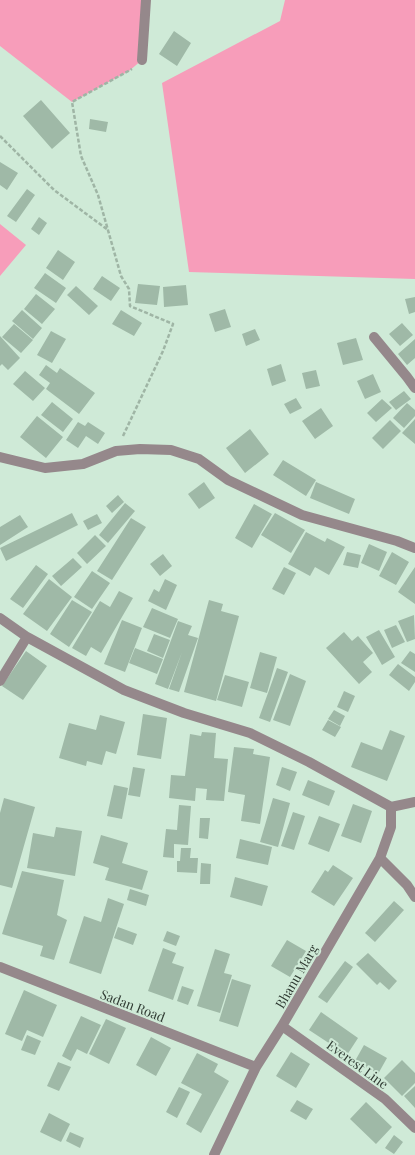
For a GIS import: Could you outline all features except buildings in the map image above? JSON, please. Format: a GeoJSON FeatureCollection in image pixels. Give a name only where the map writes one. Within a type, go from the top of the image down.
{"type":"FeatureCollection","features":[{"type":"Feature","properties":{"kind":"street"},"geometry":{"type":"LineString","coordinates":[[142,60],[146,0]]}},
{"type":"Feature","properties":{"kind":"street"},"geometry":{"type":"LineString","coordinates":[[374,337],[415,388]]}},
{"type":"Feature","properties":{"kind":"street"},"geometry":{"type":"LineString","coordinates":[[0,457],[45,468],[83,464],[116,451],[148,449],[171,450],[199,459],[228,480],[302,514],[397,541],[415,548]]}},
{"type":"Feature","properties":{"kind":"street"},"geometry":{"type":"LineString","coordinates":[[0,618],[27,638],[124,690],[184,713],[250,733],[309,762],[391,807],[415,802]]}},
{"type":"Feature","properties":{"kind":"street"},"geometry":{"type":"LineString","coordinates":[[0,681],[27,638]]}},
{"type":"Feature","properties":{"kind":"street","name":"Bhanu Marg"},"geometry":{"type":"LineString","coordinates":[[214,1155],[256,1068],[380,858],[391,827],[391,807]]}},
{"type":"Feature","properties":{"kind":"street"},"geometry":{"type":"LineString","coordinates":[[380,858],[407,885],[415,897]]}},
{"type":"Feature","properties":{"kind":"street","name":"Sadan Road"},"geometry":{"type":"LineString","coordinates":[[0,967],[256,1068]]}},
{"type":"Feature","properties":{"kind":"street","name":"Everest Line"},"geometry":{"type":"LineString","coordinates":[[282,1026],[385,1099],[415,1128]]}},
{"type":"Feature","properties":{"kind":"path"},"geometry":{"type":"LineString","coordinates":[[116,451],[163,351],[173,324],[130,306],[129,289],[121,276],[98,195],[81,156],[72,102],[129,71],[142,60]]}},
{"type":"Feature","properties":{"kind":"path"},"geometry":{"type":"LineString","coordinates":[[0,136],[54,190],[108,230]]}},
{"type":"Feature","properties":{"kind":"shaded area"},"geometry":{"type":"Polygon","coordinates":[[[0,0],[146,0],[142,60],[129,71],[72,102],[0,46],[0,0]]]}},
{"type":"Feature","properties":{"kind":"shaded area"},"geometry":{"type":"Polygon","coordinates":[[[285,0],[415,0],[415,279],[189,272],[162,83],[280,21],[285,0]]]}},
{"type":"Feature","properties":{"kind":"shaded area"},"geometry":{"type":"Polygon","coordinates":[[[0,224],[26,245],[0,276],[0,224]]]}}]}
